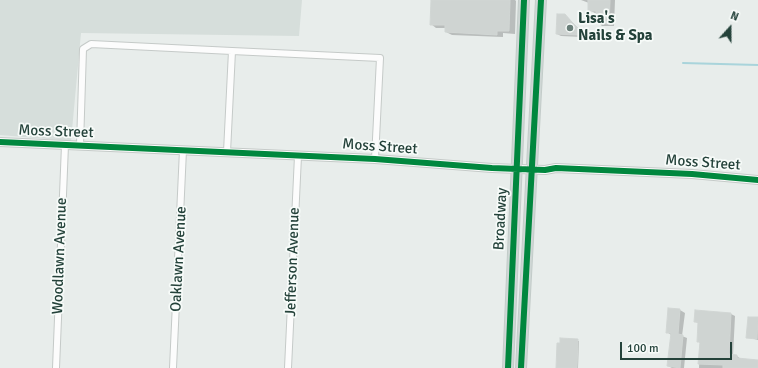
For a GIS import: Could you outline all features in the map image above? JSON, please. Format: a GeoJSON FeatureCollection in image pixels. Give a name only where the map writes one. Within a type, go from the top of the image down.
{"type":"FeatureCollection","features":[{"type":"Feature","properties":{"kind":"main road","name":"Broadway"},"geometry":{"type":"LineString","coordinates":[[508,368],[524,0]]}},
{"type":"Feature","properties":{"kind":"main road","name":"Broadway"},"geometry":{"type":"LineString","coordinates":[[521,368],[541,0]]}},
{"type":"Feature","properties":{"kind":"street"},"geometry":{"type":"LineString","coordinates":[[80,146],[83,49],[90,44],[232,50],[380,58],[375,159]]}},
{"type":"Feature","properties":{"kind":"street"},"geometry":{"type":"LineString","coordinates":[[227,152],[232,50]]}},
{"type":"Feature","properties":{"kind":"street","name":"Moss Street"},"geometry":{"type":"LineString","coordinates":[[0,142],[375,159],[517,169],[556,168],[661,173],[758,180]]}},
{"type":"Feature","properties":{"kind":"street","name":"Woodlawn Avenue"},"geometry":{"type":"LineString","coordinates":[[56,368],[65,145]]}},
{"type":"Feature","properties":{"kind":"street","name":"Oaklawn Avenue"},"geometry":{"type":"LineString","coordinates":[[173,368],[183,150]]}},
{"type":"Feature","properties":{"kind":"street","name":"Jefferson Avenue"},"geometry":{"type":"LineString","coordinates":[[288,368],[298,156]]}},
{"type":"Feature","properties":{"kind":"shaded area"},"geometry":{"type":"Polygon","coordinates":[[[0,0],[302,0],[299,36],[81,33],[71,141],[0,135],[0,0]]]}},
{"type":"Feature","properties":{"kind":"building"},"geometry":{"type":"Polygon","coordinates":[[[431,0],[510,0],[509,31],[497,31],[497,35],[445,32],[445,25],[430,25],[431,0]]]}},
{"type":"Feature","properties":{"kind":"building"},"geometry":{"type":"Polygon","coordinates":[[[588,0],[610,0],[609,24],[596,23],[596,11],[588,11],[588,0]]]}},
{"type":"Feature","properties":{"kind":"building"},"geometry":{"type":"Polygon","coordinates":[[[557,14],[565,14],[578,29],[578,35],[556,34],[557,14]]]}},
{"type":"Feature","properties":{"kind":"building"},"geometry":{"type":"Polygon","coordinates":[[[668,308],[680,309],[678,334],[683,335],[680,368],[667,366],[671,333],[666,333],[668,308]]]}},
{"type":"Feature","properties":{"kind":"building"},"geometry":{"type":"Polygon","coordinates":[[[695,310],[731,313],[729,354],[737,355],[737,358],[758,360],[758,368],[723,368],[723,365],[698,364],[700,342],[697,342],[698,322],[694,322],[695,310]]]}},
{"type":"Feature","properties":{"kind":"building"},"geometry":{"type":"Polygon","coordinates":[[[748,317],[758,317],[757,339],[746,338],[748,317]]]}},
{"type":"Feature","properties":{"kind":"building"},"geometry":{"type":"Polygon","coordinates":[[[560,338],[578,339],[577,368],[556,368],[557,343],[560,343],[560,338]]]}},
{"type":"Feature","properties":{"kind":"waterway"},"geometry":{"type":"LineString","coordinates":[[683,63],[758,65]]}},
{"type":"Feature","properties":{"kind":"cycle path"},"geometry":{"type":"LineString","coordinates":[[508,368],[524,0]]}},
{"type":"Feature","properties":{"kind":"cycle path"},"geometry":{"type":"LineString","coordinates":[[521,368],[541,0]]}},
{"type":"Feature","properties":{"kind":"cycle path"},"geometry":{"type":"LineString","coordinates":[[0,142],[375,159],[492,168],[545,170],[556,168],[692,174],[758,180]]}},
{"type":"Feature","properties":{"kind":"place","name":"Lisa's Nails & Spa"},"geometry":{"type":"Point","coordinates":[570,28]}}]}
